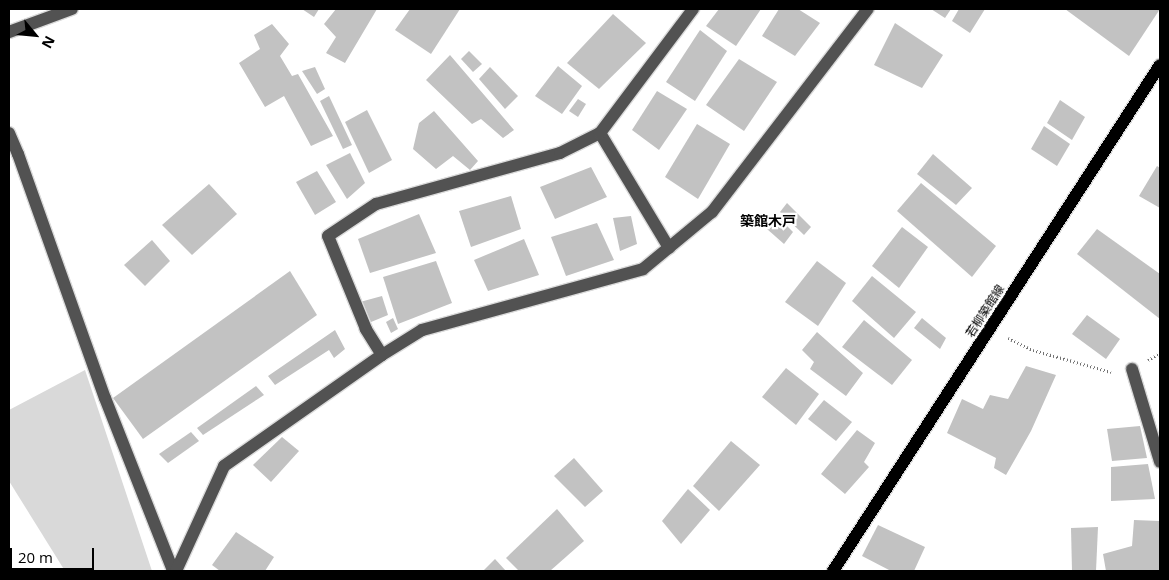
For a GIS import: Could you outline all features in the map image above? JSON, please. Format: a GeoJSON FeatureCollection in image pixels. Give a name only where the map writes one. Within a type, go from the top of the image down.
{"type":"FeatureCollection","features":[{"type":"Feature","properties":{"kind":"main road","name":"若柳築館線"},"geometry":{"type":"LineString","coordinates":[[833,571],[1160,65]]}},
{"type":"Feature","properties":{"kind":"street"},"geometry":{"type":"LineString","coordinates":[[9,32],[72,9]]}},
{"type":"Feature","properties":{"kind":"street"},"geometry":{"type":"LineString","coordinates":[[382,354],[366,329],[328,236],[376,204],[560,153],[600,133],[692,9]]}},
{"type":"Feature","properties":{"kind":"street"},"geometry":{"type":"LineString","coordinates":[[174,571],[224,466],[382,354],[422,330],[643,269],[669,248],[712,212],[868,9]]}},
{"type":"Feature","properties":{"kind":"street"},"geometry":{"type":"LineString","coordinates":[[9,133],[105,398],[174,571]]}},
{"type":"Feature","properties":{"kind":"street"},"geometry":{"type":"LineString","coordinates":[[600,133],[669,248]]}},
{"type":"Feature","properties":{"kind":"street"},"geometry":{"type":"LineString","coordinates":[[1132,369],[1160,462]]}},
{"type":"Feature","properties":{"kind":"path"},"geometry":{"type":"LineString","coordinates":[[990,329],[1033,350],[1123,375],[1160,353]]}},
{"type":"Feature","properties":{"kind":"shaded area"},"geometry":{"type":"Polygon","coordinates":[[[85,370],[152,571],[65,571],[9,481],[9,410],[85,370]]]}},
{"type":"Feature","properties":{"kind":"building"},"geometry":{"type":"Polygon","coordinates":[[[302,9],[319,9],[314,17],[302,9]]]}},
{"type":"Feature","properties":{"kind":"building"},"geometry":{"type":"Polygon","coordinates":[[[336,9],[377,9],[345,63],[326,53],[336,37],[324,24],[336,9]]]}},
{"type":"Feature","properties":{"kind":"building"},"geometry":{"type":"Polygon","coordinates":[[[410,9],[460,9],[431,54],[395,30],[410,9]]]}},
{"type":"Feature","properties":{"kind":"building"},"geometry":{"type":"Polygon","coordinates":[[[719,9],[761,9],[736,46],[706,26],[719,9]]]}},
{"type":"Feature","properties":{"kind":"building"},"geometry":{"type":"Polygon","coordinates":[[[779,9],[798,9],[820,23],[795,56],[762,36],[779,9]]]}},
{"type":"Feature","properties":{"kind":"building"},"geometry":{"type":"Polygon","coordinates":[[[931,9],[951,9],[945,18],[931,9]]]}},
{"type":"Feature","properties":{"kind":"building"},"geometry":{"type":"Polygon","coordinates":[[[959,9],[985,9],[970,33],[952,21],[959,9]]]}},
{"type":"Feature","properties":{"kind":"building"},"geometry":{"type":"Polygon","coordinates":[[[1065,9],[1160,9],[1129,56],[1065,9]]]}},
{"type":"Feature","properties":{"kind":"building"},"geometry":{"type":"Polygon","coordinates":[[[613,14],[646,43],[599,89],[567,63],[613,14]]]}},
{"type":"Feature","properties":{"kind":"building"},"geometry":{"type":"Polygon","coordinates":[[[895,23],[943,55],[922,88],[874,65],[895,23]]]}},
{"type":"Feature","properties":{"kind":"building"},"geometry":{"type":"Polygon","coordinates":[[[272,24],[289,44],[280,56],[292,76],[298,74],[333,136],[311,146],[284,96],[265,107],[239,63],[260,49],[254,35],[272,24]]]}},
{"type":"Feature","properties":{"kind":"building"},"geometry":{"type":"Polygon","coordinates":[[[700,30],[727,51],[695,101],[666,82],[700,30]]]}},
{"type":"Feature","properties":{"kind":"building"},"geometry":{"type":"Polygon","coordinates":[[[469,51],[482,64],[473,72],[461,59],[469,51]]]}},
{"type":"Feature","properties":{"kind":"building"},"geometry":{"type":"Polygon","coordinates":[[[450,55],[514,130],[503,138],[481,119],[472,124],[426,80],[450,55]]]}},
{"type":"Feature","properties":{"kind":"building"},"geometry":{"type":"Polygon","coordinates":[[[739,59],[777,82],[744,131],[706,105],[739,59]]]}},
{"type":"Feature","properties":{"kind":"building"},"geometry":{"type":"Polygon","coordinates":[[[558,66],[582,86],[562,114],[535,96],[558,66]]]}},
{"type":"Feature","properties":{"kind":"building"},"geometry":{"type":"Polygon","coordinates":[[[315,67],[325,89],[317,94],[302,71],[315,67]]]}},
{"type":"Feature","properties":{"kind":"building"},"geometry":{"type":"Polygon","coordinates":[[[490,67],[518,96],[505,109],[479,79],[490,67]]]}},
{"type":"Feature","properties":{"kind":"building"},"geometry":{"type":"Polygon","coordinates":[[[657,91],[687,109],[659,150],[632,130],[657,91]]]}},
{"type":"Feature","properties":{"kind":"building"},"geometry":{"type":"Polygon","coordinates":[[[329,96],[352,145],[343,149],[320,101],[329,96]]]}},
{"type":"Feature","properties":{"kind":"building"},"geometry":{"type":"Polygon","coordinates":[[[578,99],[586,104],[578,117],[569,111],[578,99]]]}},
{"type":"Feature","properties":{"kind":"building"},"geometry":{"type":"Polygon","coordinates":[[[1060,100],[1085,117],[1072,140],[1047,123],[1060,100]]]}},
{"type":"Feature","properties":{"kind":"building"},"geometry":{"type":"Polygon","coordinates":[[[367,110],[392,160],[369,173],[345,122],[367,110]]]}},
{"type":"Feature","properties":{"kind":"building"},"geometry":{"type":"Polygon","coordinates":[[[434,111],[478,161],[470,170],[453,156],[436,169],[413,149],[419,123],[434,111]]]}},
{"type":"Feature","properties":{"kind":"building"},"geometry":{"type":"Polygon","coordinates":[[[697,124],[730,144],[698,199],[665,177],[697,124]]]}},
{"type":"Feature","properties":{"kind":"building"},"geometry":{"type":"Polygon","coordinates":[[[1044,126],[1070,144],[1057,166],[1031,149],[1044,126]]]}},
{"type":"Feature","properties":{"kind":"building"},"geometry":{"type":"Polygon","coordinates":[[[350,153],[365,183],[347,199],[326,165],[350,153]]]}},
{"type":"Feature","properties":{"kind":"building"},"geometry":{"type":"Polygon","coordinates":[[[933,154],[972,188],[956,205],[917,174],[933,154]]]}},
{"type":"Feature","properties":{"kind":"building"},"geometry":{"type":"Polygon","coordinates":[[[1157,166],[1160,168],[1160,208],[1139,196],[1157,166]]]}},
{"type":"Feature","properties":{"kind":"building"},"geometry":{"type":"Polygon","coordinates":[[[591,167],[607,197],[555,219],[540,187],[591,167]]]}},
{"type":"Feature","properties":{"kind":"building"},"geometry":{"type":"Polygon","coordinates":[[[317,171],[336,202],[315,215],[296,182],[317,171]]]}},
{"type":"Feature","properties":{"kind":"building"},"geometry":{"type":"Polygon","coordinates":[[[921,183],[996,246],[972,277],[897,211],[921,183]]]}},
{"type":"Feature","properties":{"kind":"building"},"geometry":{"type":"Polygon","coordinates":[[[209,184],[237,214],[192,255],[162,225],[209,184]]]}},
{"type":"Feature","properties":{"kind":"building"},"geometry":{"type":"Polygon","coordinates":[[[511,196],[521,229],[471,247],[459,211],[511,196]]]}},
{"type":"Feature","properties":{"kind":"building"},"geometry":{"type":"Polygon","coordinates":[[[787,203],[811,227],[804,235],[780,212],[787,203]]]}},
{"type":"Feature","properties":{"kind":"building"},"geometry":{"type":"Polygon","coordinates":[[[419,214],[436,253],[370,273],[358,239],[419,214]]]}},
{"type":"Feature","properties":{"kind":"building"},"geometry":{"type":"Polygon","coordinates":[[[631,216],[637,244],[620,251],[613,218],[631,216]]]}},
{"type":"Feature","properties":{"kind":"building"},"geometry":{"type":"Polygon","coordinates":[[[777,216],[793,232],[784,244],[767,229],[777,216]]]}},
{"type":"Feature","properties":{"kind":"building"},"geometry":{"type":"Polygon","coordinates":[[[597,223],[614,260],[566,276],[551,237],[597,223]]]}},
{"type":"Feature","properties":{"kind":"building"},"geometry":{"type":"Polygon","coordinates":[[[902,227],[928,247],[899,288],[872,266],[902,227]]]}},
{"type":"Feature","properties":{"kind":"building"},"geometry":{"type":"Polygon","coordinates":[[[1097,229],[1160,274],[1160,319],[1077,254],[1097,229]]]}},
{"type":"Feature","properties":{"kind":"building"},"geometry":{"type":"Polygon","coordinates":[[[524,239],[539,275],[488,291],[474,260],[524,239]]]}},
{"type":"Feature","properties":{"kind":"building"},"geometry":{"type":"Polygon","coordinates":[[[152,240],[170,261],[145,286],[124,265],[152,240]]]}},
{"type":"Feature","properties":{"kind":"building"},"geometry":{"type":"Polygon","coordinates":[[[436,261],[452,303],[398,324],[383,277],[436,261]]]}},
{"type":"Feature","properties":{"kind":"building"},"geometry":{"type":"Polygon","coordinates":[[[817,261],[846,283],[818,326],[785,302],[817,261]]]}},
{"type":"Feature","properties":{"kind":"building"},"geometry":{"type":"Polygon","coordinates":[[[290,271],[317,315],[143,439],[113,398],[290,271]]]}},
{"type":"Feature","properties":{"kind":"building"},"geometry":{"type":"Polygon","coordinates":[[[872,276],[916,312],[894,338],[852,301],[872,276]]]}},
{"type":"Feature","properties":{"kind":"building"},"geometry":{"type":"Polygon","coordinates":[[[382,296],[388,315],[371,322],[360,302],[382,296]]]}},
{"type":"Feature","properties":{"kind":"building"},"geometry":{"type":"Polygon","coordinates":[[[1087,315],[1120,339],[1106,359],[1072,334],[1087,315]]]}},
{"type":"Feature","properties":{"kind":"building"},"geometry":{"type":"Polygon","coordinates":[[[393,318],[398,329],[391,333],[386,322],[393,318]]]}},
{"type":"Feature","properties":{"kind":"building"},"geometry":{"type":"Polygon","coordinates":[[[922,318],[946,338],[940,349],[914,328],[922,318]]]}},
{"type":"Feature","properties":{"kind":"building"},"geometry":{"type":"Polygon","coordinates":[[[864,320],[912,360],[892,385],[842,347],[864,320]]]}},
{"type":"Feature","properties":{"kind":"building"},"geometry":{"type":"Polygon","coordinates":[[[335,330],[345,349],[334,358],[329,350],[275,385],[268,376],[335,330]]]}},
{"type":"Feature","properties":{"kind":"building"},"geometry":{"type":"Polygon","coordinates":[[[817,332],[863,373],[846,396],[810,369],[814,362],[802,350],[817,332]]]}},
{"type":"Feature","properties":{"kind":"building"},"geometry":{"type":"Polygon","coordinates":[[[1026,366],[1056,375],[1031,431],[1006,475],[994,468],[996,458],[947,433],[962,399],[983,409],[990,395],[1008,399],[1026,366]]]}},
{"type":"Feature","properties":{"kind":"building"},"geometry":{"type":"Polygon","coordinates":[[[786,368],[819,394],[796,425],[762,397],[786,368]]]}},
{"type":"Feature","properties":{"kind":"building"},"geometry":{"type":"Polygon","coordinates":[[[256,386],[264,395],[203,435],[197,428],[256,386]]]}},
{"type":"Feature","properties":{"kind":"building"},"geometry":{"type":"Polygon","coordinates":[[[824,400],[852,422],[836,441],[808,419],[824,400]]]}},
{"type":"Feature","properties":{"kind":"building"},"geometry":{"type":"Polygon","coordinates":[[[1140,426],[1147,458],[1112,461],[1107,429],[1140,426]]]}},
{"type":"Feature","properties":{"kind":"building"},"geometry":{"type":"Polygon","coordinates":[[[857,430],[875,443],[864,462],[869,467],[845,494],[821,474],[857,430]]]}},
{"type":"Feature","properties":{"kind":"building"},"geometry":{"type":"Polygon","coordinates":[[[191,432],[199,441],[168,463],[159,454],[191,432]]]}},
{"type":"Feature","properties":{"kind":"building"},"geometry":{"type":"Polygon","coordinates":[[[282,437],[299,451],[271,482],[253,465],[282,437]]]}},
{"type":"Feature","properties":{"kind":"building"},"geometry":{"type":"Polygon","coordinates":[[[731,441],[760,465],[719,511],[693,486],[731,441]]]}},
{"type":"Feature","properties":{"kind":"building"},"geometry":{"type":"Polygon","coordinates":[[[574,458],[603,491],[585,507],[554,476],[574,458]]]}},
{"type":"Feature","properties":{"kind":"building"},"geometry":{"type":"Polygon","coordinates":[[[1148,464],[1155,499],[1111,501],[1111,467],[1148,464]]]}},
{"type":"Feature","properties":{"kind":"building"},"geometry":{"type":"Polygon","coordinates":[[[688,489],[710,510],[681,544],[662,521],[688,489]]]}},
{"type":"Feature","properties":{"kind":"building"},"geometry":{"type":"Polygon","coordinates":[[[557,509],[584,541],[550,571],[519,571],[506,558],[557,509]]]}},
{"type":"Feature","properties":{"kind":"building"},"geometry":{"type":"Polygon","coordinates":[[[1134,520],[1160,521],[1160,571],[1106,571],[1103,554],[1132,546],[1134,520]]]}},
{"type":"Feature","properties":{"kind":"building"},"geometry":{"type":"Polygon","coordinates":[[[878,525],[925,547],[914,571],[891,571],[862,556],[878,525]]]}},
{"type":"Feature","properties":{"kind":"building"},"geometry":{"type":"Polygon","coordinates":[[[1098,527],[1096,571],[1072,571],[1071,528],[1098,527]]]}},
{"type":"Feature","properties":{"kind":"building"},"geometry":{"type":"Polygon","coordinates":[[[236,532],[274,557],[265,571],[220,571],[212,565],[236,532]]]}},
{"type":"Feature","properties":{"kind":"building"},"geometry":{"type":"Polygon","coordinates":[[[495,559],[506,571],[483,571],[495,559]]]}},
{"type":"Feature","properties":{"kind":"district","name":"築館木戸"},"geometry":{"type":"Point","coordinates":[768,221]}}]}
